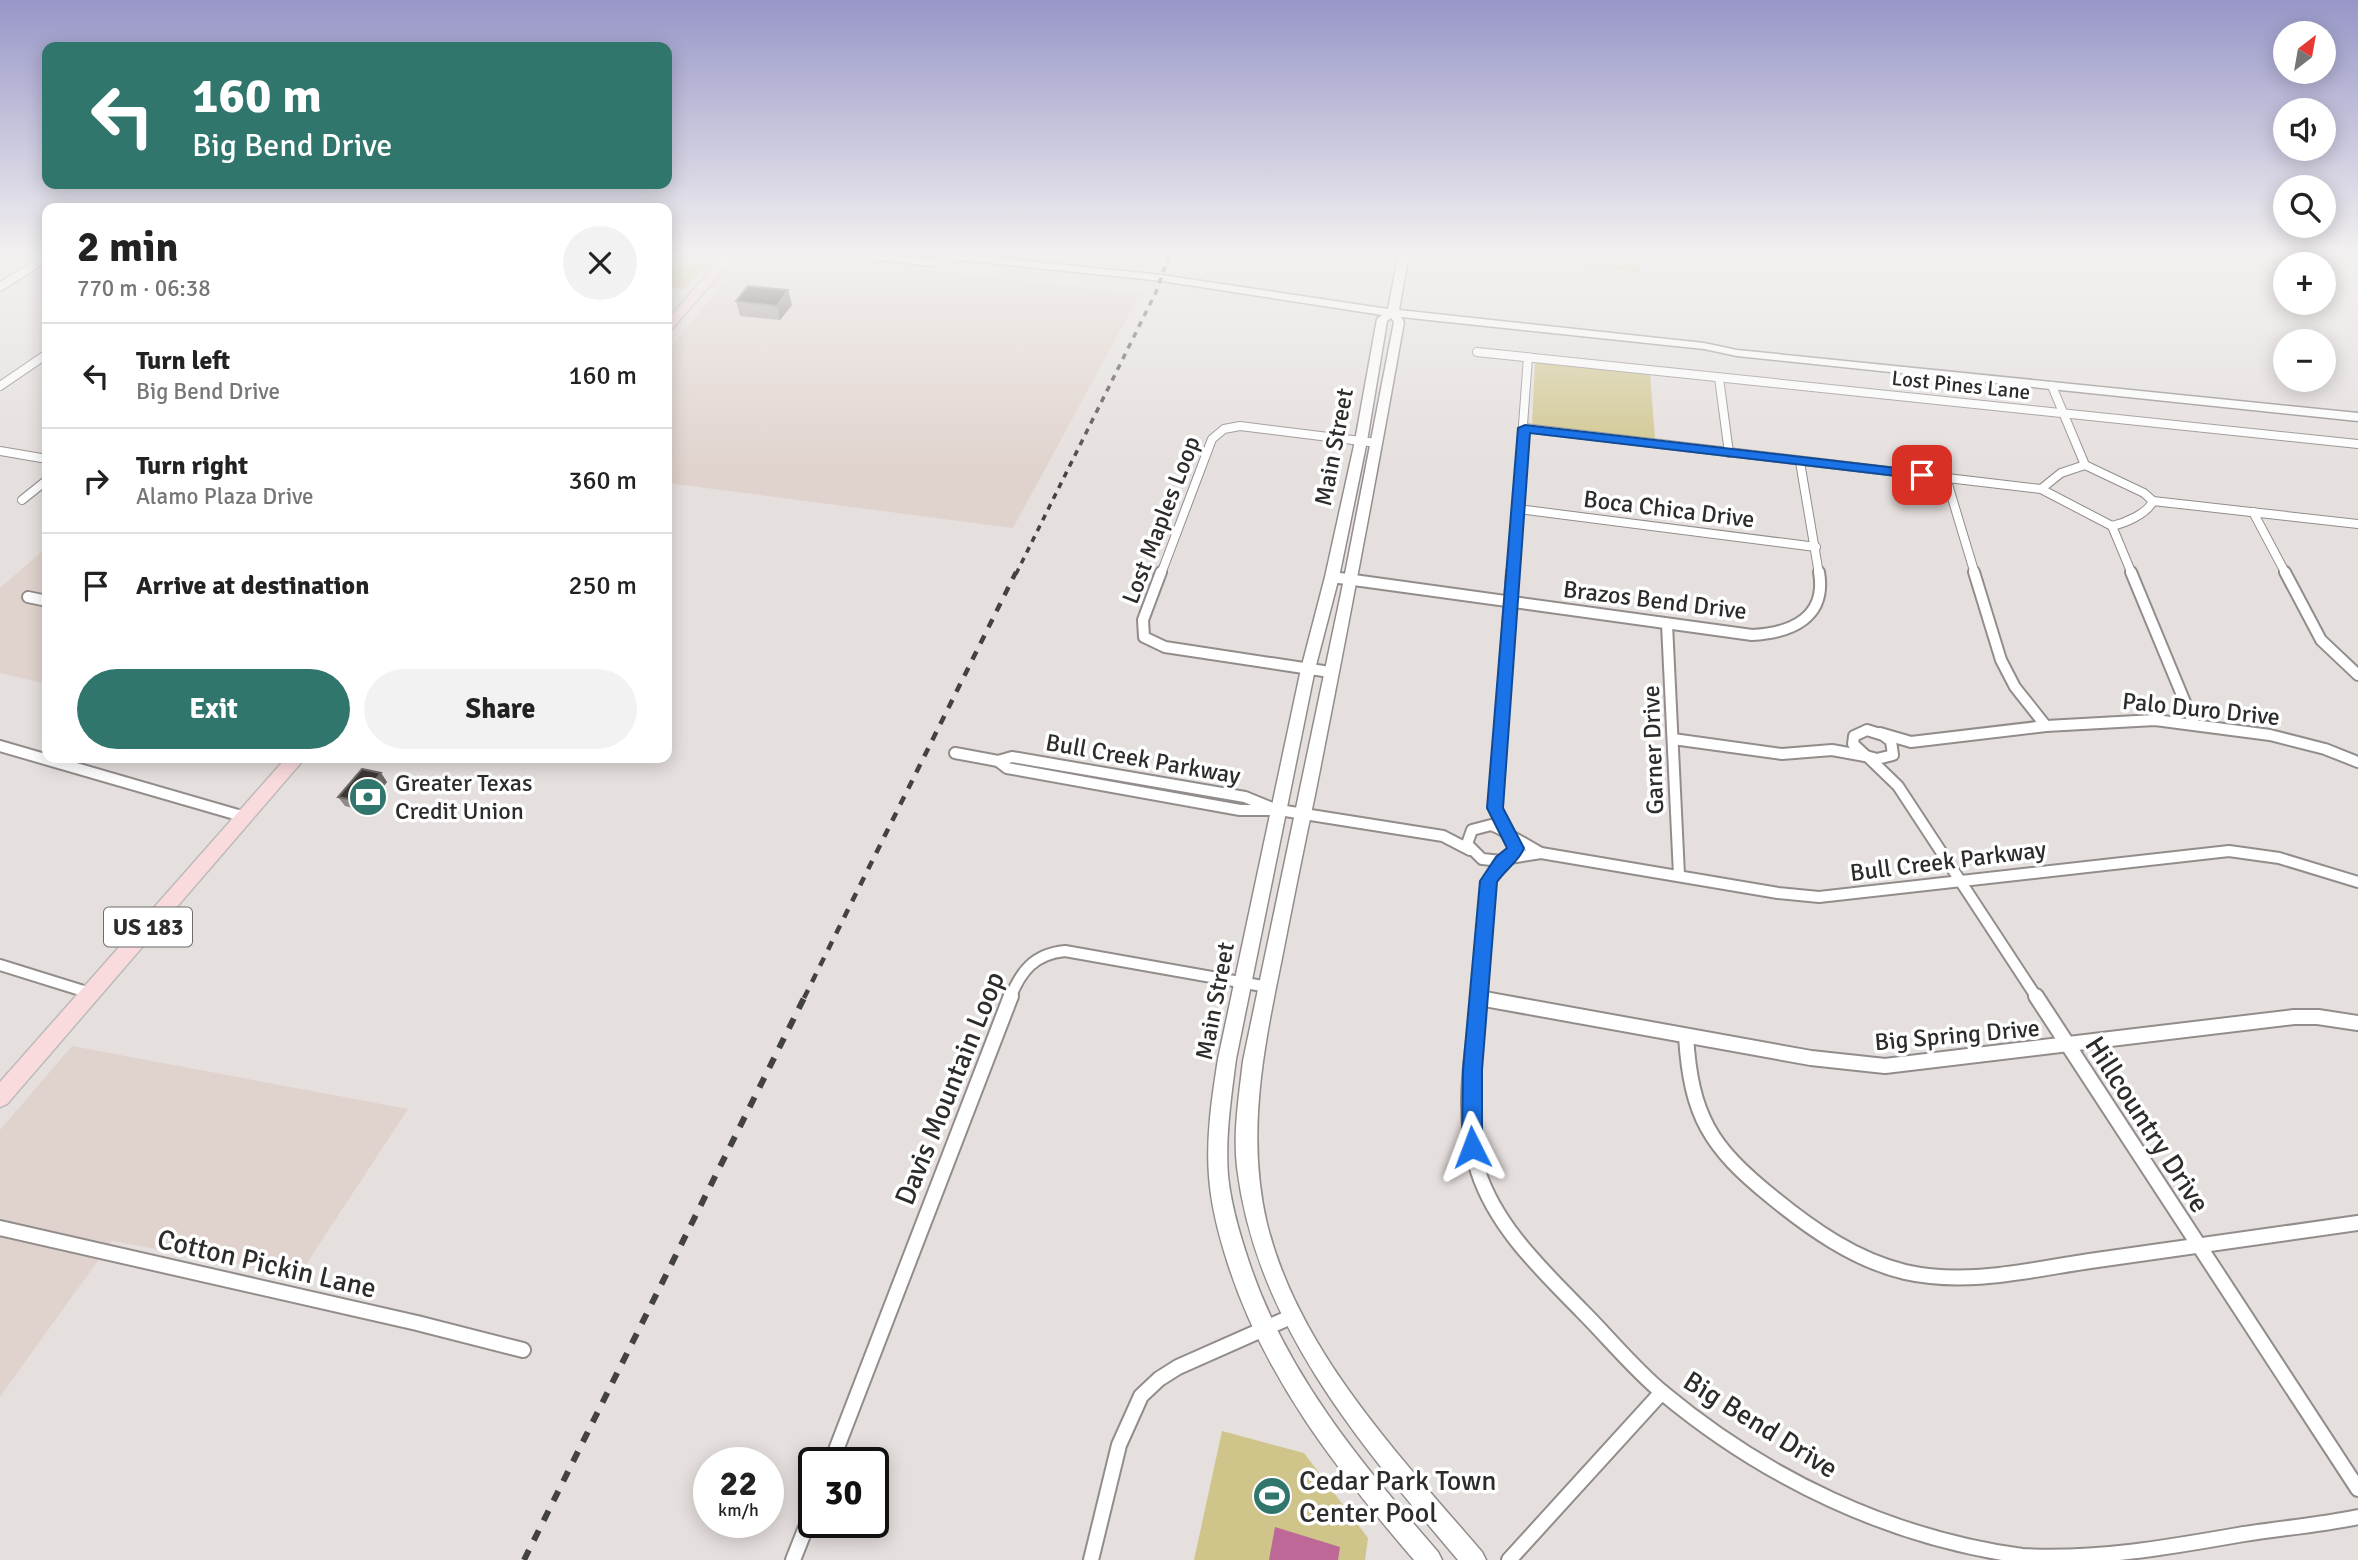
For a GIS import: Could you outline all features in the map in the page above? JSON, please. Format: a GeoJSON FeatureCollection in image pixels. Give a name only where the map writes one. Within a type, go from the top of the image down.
{"type":"FeatureCollection","features":[{"type":"Feature","properties":{"kind":"main road","name":"Main Street"},"geometry":{"type":"LineString","coordinates":[[1390,326],[1342,578],[1329,672],[1252,1061],[1247,1108],[1247,1166],[1256,1214],[1271,1268],[1326,1377],[1352,1416],[1474,1560]]}},
{"type":"Feature","properties":{"kind":"main road"},"geometry":{"type":"LineString","coordinates":[[1459,326],[1706,354],[1737,353]]}},
{"type":"Feature","properties":{"kind":"main road"},"geometry":{"type":"LineString","coordinates":[[1486,326],[1704,346],[1737,353],[2358,417]]}},
{"type":"Feature","properties":{"kind":"main road","name":"Main Street"},"geometry":{"type":"LineString","coordinates":[[1342,578],[1308,669],[1220,1106],[1218,1168],[1226,1220],[1241,1277],[1298,1395],[1327,1437],[1430,1560]]}},
{"type":"Feature","properties":{"kind":"main road","name":"US 183"},"geometry":{"type":"LineString","coordinates":[[0,1097],[292,763]]}},
{"type":"Feature","properties":{"kind":"street","name":"Lost Pines Lane"},"geometry":{"type":"LineString","coordinates":[[1477,352],[2358,444]]}},
{"type":"Feature","properties":{"kind":"street"},"geometry":{"type":"LineString","coordinates":[[0,386],[42,357]]}},
{"type":"Feature","properties":{"kind":"street"},"geometry":{"type":"LineString","coordinates":[[1473,853],[1489,862],[1506,860],[1516,848],[1495,808],[1525,428],[1528,357]]}},
{"type":"Feature","properties":{"kind":"street"},"geometry":{"type":"LineString","coordinates":[[1719,378],[1729,453]]}},
{"type":"Feature","properties":{"kind":"street"},"geometry":{"type":"LineString","coordinates":[[2052,386],[2085,465]]}},
{"type":"Feature","properties":{"kind":"street","name":"Lost Maples Loop"},"geometry":{"type":"LineString","coordinates":[[1329,672],[1165,647],[1144,637],[1143,620],[1212,439],[1217,433],[1240,426],[1369,442]]}},
{"type":"Feature","properties":{"kind":"street"},"geometry":{"type":"LineString","coordinates":[[1525,428],[2041,489],[2112,526],[2122,524],[2150,507],[2153,501]]}},
{"type":"Feature","properties":{"kind":"street"},"geometry":{"type":"LineString","coordinates":[[0,452],[42,458]]}},
{"type":"Feature","properties":{"kind":"street","name":"Brazos Bend Drive"},"geometry":{"type":"LineString","coordinates":[[1342,578],[1746,635],[1788,629],[1804,622],[1820,598],[1821,583],[1800,462]]}},
{"type":"Feature","properties":{"kind":"street"},"geometry":{"type":"LineString","coordinates":[[2041,489],[2046,482],[2073,467],[2085,465],[2144,493],[2153,501],[2358,524]]}},
{"type":"Feature","properties":{"kind":"street"},"geometry":{"type":"LineString","coordinates":[[1946,478],[2001,660],[2015,687],[2046,726]]}},
{"type":"Feature","properties":{"kind":"street"},"geometry":{"type":"LineString","coordinates":[[22,500],[42,484]]}},
{"type":"Feature","properties":{"kind":"street","name":"Boca Chica Drive"},"geometry":{"type":"LineString","coordinates":[[1518,509],[1815,547]]}},
{"type":"Feature","properties":{"kind":"street"},"geometry":{"type":"LineString","coordinates":[[2253,512],[2321,640],[2358,675]]}},
{"type":"Feature","properties":{"kind":"street"},"geometry":{"type":"LineString","coordinates":[[2112,526],[2194,724]]}},
{"type":"Feature","properties":{"kind":"street"},"geometry":{"type":"LineString","coordinates":[[28,597],[42,600]]}},
{"type":"Feature","properties":{"kind":"street","name":"Garner Drive"},"geometry":{"type":"LineString","coordinates":[[1667,624],[1679,875]]}},
{"type":"Feature","properties":{"kind":"street","name":"Palo Duro Drive"},"geometry":{"type":"LineString","coordinates":[[1880,733],[1911,742],[2121,720],[2194,724],[2292,740],[2358,762]]}},
{"type":"Feature","properties":{"kind":"street"},"geometry":{"type":"LineString","coordinates":[[1832,750],[1853,740],[1861,731],[1880,733],[1895,746],[1892,757]]}},
{"type":"Feature","properties":{"kind":"street"},"geometry":{"type":"LineString","coordinates":[[1673,739],[1782,754],[1832,750],[1880,760],[1892,757],[1911,742]]}},
{"type":"Feature","properties":{"kind":"street"},"geometry":{"type":"LineString","coordinates":[[1853,740],[1856,748],[1866,756]]}},
{"type":"Feature","properties":{"kind":"street"},"geometry":{"type":"LineString","coordinates":[[0,746],[42,758]]}},
{"type":"Feature","properties":{"kind":"street","name":"Bull Creek Parkway"},"geometry":{"type":"LineString","coordinates":[[956,753],[998,761],[1007,768],[1240,810],[1279,810],[1443,836],[1473,853]]}},
{"type":"Feature","properties":{"kind":"street","name":"Hillcountry Drive"},"geometry":{"type":"LineString","coordinates":[[1866,756],[1898,786],[2358,1489]]}},
{"type":"Feature","properties":{"kind":"street","name":"Hillcountry Drive"},"geometry":{"type":"LineString","coordinates":[[1892,757],[1898,786]]}},
{"type":"Feature","properties":{"kind":"street"},"geometry":{"type":"LineString","coordinates":[[59,763],[245,817]]}},
{"type":"Feature","properties":{"kind":"street"},"geometry":{"type":"LineString","coordinates":[[1489,881],[1467,839],[1495,808]]}},
{"type":"Feature","properties":{"kind":"street"},"geometry":{"type":"LineString","coordinates":[[1476,828],[1496,826],[1509,833]]}},
{"type":"Feature","properties":{"kind":"street","name":"Bull Creek Parkway"},"geometry":{"type":"LineString","coordinates":[[1443,836],[1476,828]]}},
{"type":"Feature","properties":{"kind":"street","name":"Bull Creek Parkway"},"geometry":{"type":"LineString","coordinates":[[1509,833],[1541,853]]}},
{"type":"Feature","properties":{"kind":"street","name":"Bull Creek Parkway"},"geometry":{"type":"LineString","coordinates":[[1506,860],[1541,853],[1819,897],[2229,851],[2247,851],[2283,859],[2358,882]]}},
{"type":"Feature","properties":{"kind":"street","name":"Big Bend Drive"},"geometry":{"type":"LineString","coordinates":[[1506,860],[1489,881],[1470,1110],[1472,1147],[1488,1192],[1506,1227],[1558,1287],[1662,1392],[1718,1435],[1773,1469],[1850,1509],[1919,1536],[1986,1552],[2082,1559],[2161,1551],[2358,1517]]}},
{"type":"Feature","properties":{"kind":"street","name":"Davis Mountain Loop"},"geometry":{"type":"LineString","coordinates":[[837,1447],[1016,984],[1030,962],[1049,952],[1065,951],[1268,987]]}},
{"type":"Feature","properties":{"kind":"street"},"geometry":{"type":"LineString","coordinates":[[0,965],[90,993]]}},
{"type":"Feature","properties":{"kind":"street","name":"Big Spring Drive"},"geometry":{"type":"LineString","coordinates":[[1479,998],[1811,1058],[1885,1066],[2294,1017],[2318,1017],[2358,1023]]}},
{"type":"Feature","properties":{"kind":"street"},"geometry":{"type":"LineString","coordinates":[[1686,1036],[1694,1105],[1717,1145],[1761,1188],[1813,1230],[1870,1261],[1924,1275],[1978,1277],[2358,1223]]}},
{"type":"Feature","properties":{"kind":"street","name":"Cotton Pickin Lane"},"geometry":{"type":"LineString","coordinates":[[0,1228],[417,1323],[523,1350]]}},
{"type":"Feature","properties":{"kind":"street"},"geometry":{"type":"LineString","coordinates":[[1091,1560],[1119,1445],[1141,1396],[1158,1379],[1178,1367],[1293,1316]]}},
{"type":"Feature","properties":{"kind":"street"},"geometry":{"type":"LineString","coordinates":[[1509,1560],[1662,1392]]}},
{"type":"Feature","properties":{"kind":"street"},"geometry":{"type":"LineString","coordinates":[[793,1560],[802,1538]]}},
{"type":"Feature","properties":{"kind":"shaded area"},"geometry":{"type":"Polygon","coordinates":[[[688,326],[1123,326],[1013,528],[672,484],[672,345],[688,326]]]}},
{"type":"Feature","properties":{"kind":"shaded area"},"geometry":{"type":"Polygon","coordinates":[[[1535,362],[1650,373],[1655,439],[1532,425],[1535,362]]]}},
{"type":"Feature","properties":{"kind":"shaded area"},"geometry":{"type":"Polygon","coordinates":[[[42,551],[42,683],[0,673],[0,588],[42,551]]]}},
{"type":"Feature","properties":{"kind":"shaded area"},"geometry":{"type":"Polygon","coordinates":[[[72,1046],[408,1109],[299,1275],[112,1241],[0,1397],[0,1130],[72,1046]]]}},
{"type":"Feature","properties":{"kind":"shaded area","name":"Cedar Park Town Center Pool"},"geometry":{"type":"Polygon","coordinates":[[[1222,1431],[1304,1453],[1368,1538],[1365,1560],[1194,1560],[1222,1431]]]}},
{"type":"Feature","properties":{"kind":"shaded area"},"geometry":{"type":"Polygon","coordinates":[[[1275,1527],[1340,1547],[1338,1560],[1269,1560],[1275,1527]]]}},
{"type":"Feature","properties":{"kind":"building"},"geometry":{"type":"Polygon","coordinates":[[[362,769],[381,773],[358,801],[338,797],[362,769]]]}},
{"type":"Feature","properties":{"kind":"railway"},"geometry":{"type":"LineString","coordinates":[[1016,574],[1139,326]]}},
{"type":"Feature","properties":{"kind":"railway"},"geometry":{"type":"LineString","coordinates":[[804,998],[1016,572]]}},
{"type":"Feature","properties":{"kind":"railway"},"geometry":{"type":"LineString","coordinates":[[524,1560],[805,996]]}},
{"type":"Feature","properties":{"kind":"place","name":"Greater Texas Credit Union"},"geometry":{"type":"Point","coordinates":[368,797]}},
{"type":"Feature","properties":{"kind":"place","name":"Cedar Park Town Center Pool"},"geometry":{"type":"Point","coordinates":[1272,1496]}},
{"type":"Feature","properties":{"kind":"route"},"geometry":{"type":"LineString","coordinates":[[1472,1147],[1472,1070],[1489,881],[1516,848],[1495,808],[1525,428],[1922,475]]}}]}
